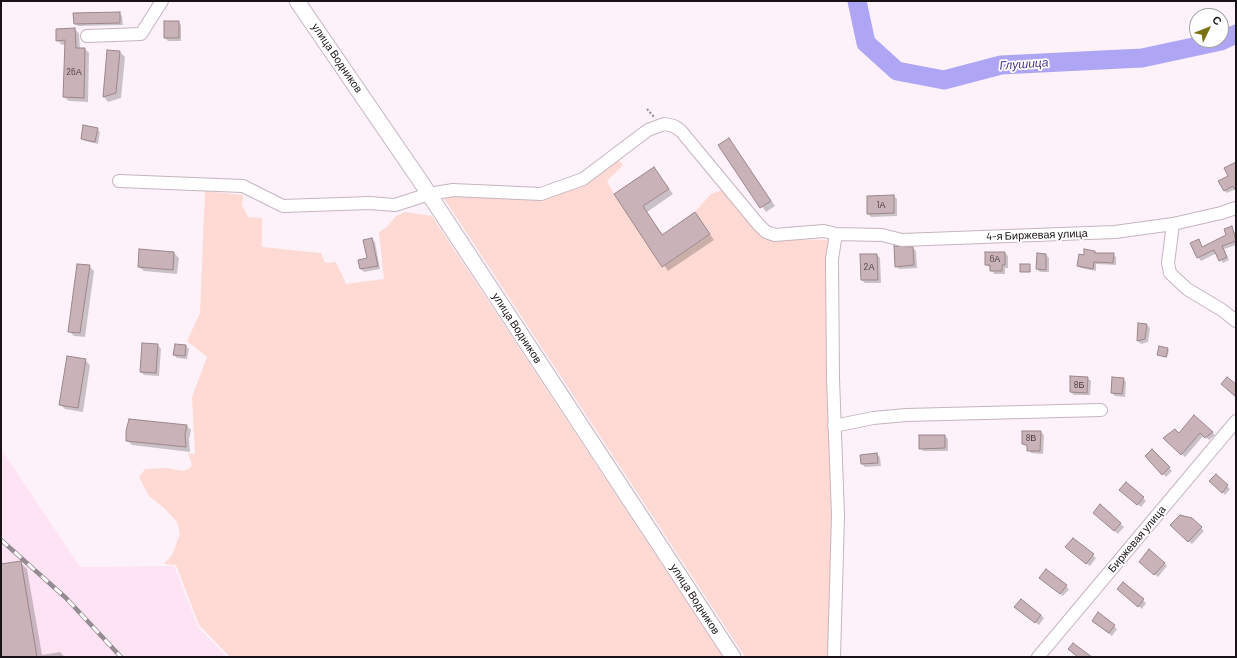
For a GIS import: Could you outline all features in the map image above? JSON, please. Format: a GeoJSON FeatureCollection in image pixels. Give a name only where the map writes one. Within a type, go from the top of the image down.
{"type":"FeatureCollection","features":[{"type":"Feature","properties":{"kind":"main road","name":"улица Водников"},"geometry":{"type":"LineString","coordinates":[[297,1],[429,194],[733,657]]}},
{"type":"Feature","properties":{"kind":"street"},"geometry":{"type":"LineString","coordinates":[[87,36],[141,34],[162,1]]}},
{"type":"Feature","properties":{"kind":"street","name":"4-я Биржевая улица"},"geometry":{"type":"LineString","coordinates":[[119,182],[243,186],[283,206],[369,203],[395,205],[429,194],[453,190],[541,194],[583,179],[648,130],[664,124],[674,126],[681,131],[758,224],[766,232],[775,235],[824,231],[836,234],[882,235],[902,240],[1115,232],[1173,224],[1236,208]]}},
{"type":"Feature","properties":{"kind":"street"},"geometry":{"type":"LineString","coordinates":[[1173,224],[1168,262],[1170,273],[1187,289],[1222,310],[1236,321]]}},
{"type":"Feature","properties":{"kind":"street"},"geometry":{"type":"LineString","coordinates":[[834,657],[838,516],[834,426],[832,259],[836,234]]}},
{"type":"Feature","properties":{"kind":"street"},"geometry":{"type":"LineString","coordinates":[[834,426],[873,418],[906,415],[1101,410]]}},
{"type":"Feature","properties":{"kind":"street","name":"Биржевая улица"},"geometry":{"type":"LineString","coordinates":[[1042,656],[1236,421]]}},
{"type":"Feature","properties":{"kind":"shaded area"},"geometry":{"type":"Polygon","coordinates":[[[617,158],[623,165],[607,181],[662,267],[710,235],[695,212],[711,194],[722,190],[760,235],[780,239],[832,240],[833,517],[829,657],[745,657],[443,197],[455,195],[544,198],[617,158]]]}},
{"type":"Feature","properties":{"kind":"shaded area"},"geometry":{"type":"Polygon","coordinates":[[[205,191],[243,195],[242,205],[248,217],[262,218],[262,247],[321,253],[325,263],[336,262],[346,284],[384,279],[379,232],[387,227],[396,216],[405,212],[432,216],[723,657],[230,657],[199,625],[176,565],[164,564],[172,555],[180,534],[177,522],[165,509],[149,496],[139,477],[145,469],[168,468],[182,471],[189,469],[192,465],[188,453],[195,454],[192,397],[207,357],[187,341],[200,313],[205,191]]]}},
{"type":"Feature","properties":{"kind":"shaded area"},"geometry":{"type":"Polygon","coordinates":[[[1,449],[80,567],[174,566],[198,627],[227,657],[1,657],[1,449]]]}},
{"type":"Feature","properties":{"kind":"building"},"geometry":{"type":"Polygon","coordinates":[[[120,12],[120,23],[74,24],[73,13],[120,12]]]}},
{"type":"Feature","properties":{"kind":"building"},"geometry":{"type":"Polygon","coordinates":[[[164,21],[179,21],[179,38],[164,38],[164,21]]]}},
{"type":"Feature","properties":{"kind":"building"},"geometry":{"type":"Polygon","coordinates":[[[75,28],[76,48],[85,48],[84,98],[63,97],[65,40],[56,41],[56,29],[75,28]]]}},
{"type":"Feature","properties":{"kind":"building"},"geometry":{"type":"Polygon","coordinates":[[[107,50],[120,51],[116,93],[103,97],[107,50]]]}},
{"type":"Feature","properties":{"kind":"building"},"geometry":{"type":"Polygon","coordinates":[[[83,125],[98,128],[95,142],[81,139],[83,125]]]}},
{"type":"Feature","properties":{"kind":"building"},"geometry":{"type":"Polygon","coordinates":[[[729,138],[771,201],[760,208],[718,145],[729,138]]]}},
{"type":"Feature","properties":{"kind":"building"},"geometry":{"type":"Polygon","coordinates":[[[1236,162],[1236,191],[1233,186],[1224,191],[1218,181],[1228,176],[1224,168],[1236,162]]]}},
{"type":"Feature","properties":{"kind":"building"},"geometry":{"type":"Polygon","coordinates":[[[654,167],[669,189],[643,206],[662,235],[695,212],[710,234],[662,267],[614,194],[654,167]]]}},
{"type":"Feature","properties":{"kind":"building"},"geometry":{"type":"Polygon","coordinates":[[[894,195],[894,213],[867,214],[867,196],[894,195]]]}},
{"type":"Feature","properties":{"kind":"building"},"geometry":{"type":"Polygon","coordinates":[[[1232,226],[1236,241],[1222,246],[1227,257],[1219,261],[1214,250],[1197,258],[1190,243],[1199,239],[1202,247],[1226,235],[1224,229],[1232,226]]]}},
{"type":"Feature","properties":{"kind":"building"},"geometry":{"type":"Polygon","coordinates":[[[372,238],[378,266],[360,269],[358,260],[367,258],[363,240],[372,238]]]}},
{"type":"Feature","properties":{"kind":"building"},"geometry":{"type":"Polygon","coordinates":[[[894,246],[913,247],[914,265],[895,267],[894,246]]]}},
{"type":"Feature","properties":{"kind":"building"},"geometry":{"type":"Polygon","coordinates":[[[139,249],[174,252],[173,270],[138,267],[139,249]]]}},
{"type":"Feature","properties":{"kind":"building"},"geometry":{"type":"Polygon","coordinates":[[[1084,249],[1095,251],[1095,253],[1114,253],[1113,263],[1094,262],[1093,269],[1077,266],[1079,254],[1084,255],[1084,249]]]}},
{"type":"Feature","properties":{"kind":"building"},"geometry":{"type":"Polygon","coordinates":[[[985,252],[1005,252],[1005,265],[1002,265],[1002,271],[990,271],[990,265],[985,265],[985,252]]]}},
{"type":"Feature","properties":{"kind":"building"},"geometry":{"type":"Polygon","coordinates":[[[1037,253],[1046,254],[1046,270],[1036,269],[1037,253]]]}},
{"type":"Feature","properties":{"kind":"building"},"geometry":{"type":"Polygon","coordinates":[[[860,254],[877,254],[878,280],[861,280],[860,254]]]}},
{"type":"Feature","properties":{"kind":"building"},"geometry":{"type":"Polygon","coordinates":[[[77,264],[90,265],[80,333],[68,332],[77,264]]]}},
{"type":"Feature","properties":{"kind":"building"},"geometry":{"type":"Polygon","coordinates":[[[1020,264],[1030,264],[1030,272],[1020,272],[1020,264]]]}},
{"type":"Feature","properties":{"kind":"building"},"geometry":{"type":"Polygon","coordinates":[[[1138,323],[1147,324],[1145,339],[1137,341],[1138,323]]]}},
{"type":"Feature","properties":{"kind":"building"},"geometry":{"type":"Polygon","coordinates":[[[142,343],[158,344],[156,373],[140,372],[142,343]]]}},
{"type":"Feature","properties":{"kind":"building"},"geometry":{"type":"Polygon","coordinates":[[[175,344],[186,345],[185,356],[173,355],[175,344]]]}},
{"type":"Feature","properties":{"kind":"building"},"geometry":{"type":"Polygon","coordinates":[[[1159,346],[1168,348],[1166,357],[1157,355],[1159,346]]]}},
{"type":"Feature","properties":{"kind":"building"},"geometry":{"type":"Polygon","coordinates":[[[67,356],[86,359],[78,408],[59,405],[67,356]]]}},
{"type":"Feature","properties":{"kind":"building"},"geometry":{"type":"Polygon","coordinates":[[[1070,376],[1088,377],[1087,393],[1070,392],[1070,376]]]}},
{"type":"Feature","properties":{"kind":"building"},"geometry":{"type":"Polygon","coordinates":[[[1112,377],[1124,378],[1122,394],[1111,393],[1112,377]]]}},
{"type":"Feature","properties":{"kind":"building"},"geometry":{"type":"Polygon","coordinates":[[[1227,377],[1236,384],[1236,397],[1221,384],[1227,377]]]}},
{"type":"Feature","properties":{"kind":"building"},"geometry":{"type":"Polygon","coordinates":[[[1194,415],[1213,432],[1205,438],[1200,433],[1181,455],[1163,438],[1175,429],[1179,433],[1194,415]]]}},
{"type":"Feature","properties":{"kind":"building"},"geometry":{"type":"Polygon","coordinates":[[[129,419],[187,425],[185,434],[186,447],[126,441],[126,431],[129,419]]]}},
{"type":"Feature","properties":{"kind":"building"},"geometry":{"type":"Polygon","coordinates":[[[1022,431],[1041,431],[1040,451],[1027,451],[1027,445],[1022,444],[1022,431]]]}},
{"type":"Feature","properties":{"kind":"building"},"geometry":{"type":"Polygon","coordinates":[[[919,435],[945,435],[945,448],[919,449],[919,435]]]}},
{"type":"Feature","properties":{"kind":"building"},"geometry":{"type":"Polygon","coordinates":[[[1152,449],[1170,467],[1162,475],[1145,456],[1152,449]]]}},
{"type":"Feature","properties":{"kind":"building"},"geometry":{"type":"Polygon","coordinates":[[[877,453],[878,463],[861,464],[860,455],[877,453]]]}},
{"type":"Feature","properties":{"kind":"building"},"geometry":{"type":"Polygon","coordinates":[[[1216,474],[1228,485],[1222,493],[1209,481],[1216,474]]]}},
{"type":"Feature","properties":{"kind":"building"},"geometry":{"type":"Polygon","coordinates":[[[1126,482],[1144,497],[1137,505],[1119,490],[1126,482]]]}},
{"type":"Feature","properties":{"kind":"building"},"geometry":{"type":"Polygon","coordinates":[[[1100,504],[1121,523],[1114,531],[1093,513],[1100,504]]]}},
{"type":"Feature","properties":{"kind":"building"},"geometry":{"type":"Polygon","coordinates":[[[1180,515],[1192,518],[1202,527],[1188,542],[1170,525],[1180,515]]]}},
{"type":"Feature","properties":{"kind":"building"},"geometry":{"type":"Polygon","coordinates":[[[1073,538],[1094,554],[1086,564],[1065,547],[1073,538]]]}},
{"type":"Feature","properties":{"kind":"building"},"geometry":{"type":"Polygon","coordinates":[[[1149,549],[1165,563],[1154,575],[1139,562],[1149,549]]]}},
{"type":"Feature","properties":{"kind":"building"},"geometry":{"type":"Polygon","coordinates":[[[21,561],[37,657],[1,657],[1,564],[21,561]]]}},
{"type":"Feature","properties":{"kind":"building"},"geometry":{"type":"Polygon","coordinates":[[[1046,569],[1067,585],[1060,594],[1039,578],[1046,569]]]}},
{"type":"Feature","properties":{"kind":"building"},"geometry":{"type":"Polygon","coordinates":[[[1123,582],[1144,599],[1138,607],[1117,589],[1123,582]]]}},
{"type":"Feature","properties":{"kind":"building"},"geometry":{"type":"Polygon","coordinates":[[[1021,599],[1041,615],[1035,623],[1014,607],[1021,599]]]}},
{"type":"Feature","properties":{"kind":"building"},"geometry":{"type":"Polygon","coordinates":[[[1098,612],[1115,625],[1109,633],[1092,621],[1098,612]]]}},
{"type":"Feature","properties":{"kind":"building"},"geometry":{"type":"Polygon","coordinates":[[[1073,643],[1092,657],[1078,657],[1068,649],[1073,643]]]}},
{"type":"Feature","properties":{"kind":"waterway","name":"Глушица"},"geometry":{"type":"LineString","coordinates":[[857,1],[866,43],[897,71],[944,80],[1001,65],[1142,58],[1221,41],[1236,34]]}},
{"type":"Feature","properties":{"kind":"railway"},"geometry":{"type":"LineString","coordinates":[[1,540],[66,598],[121,657]]}}]}
